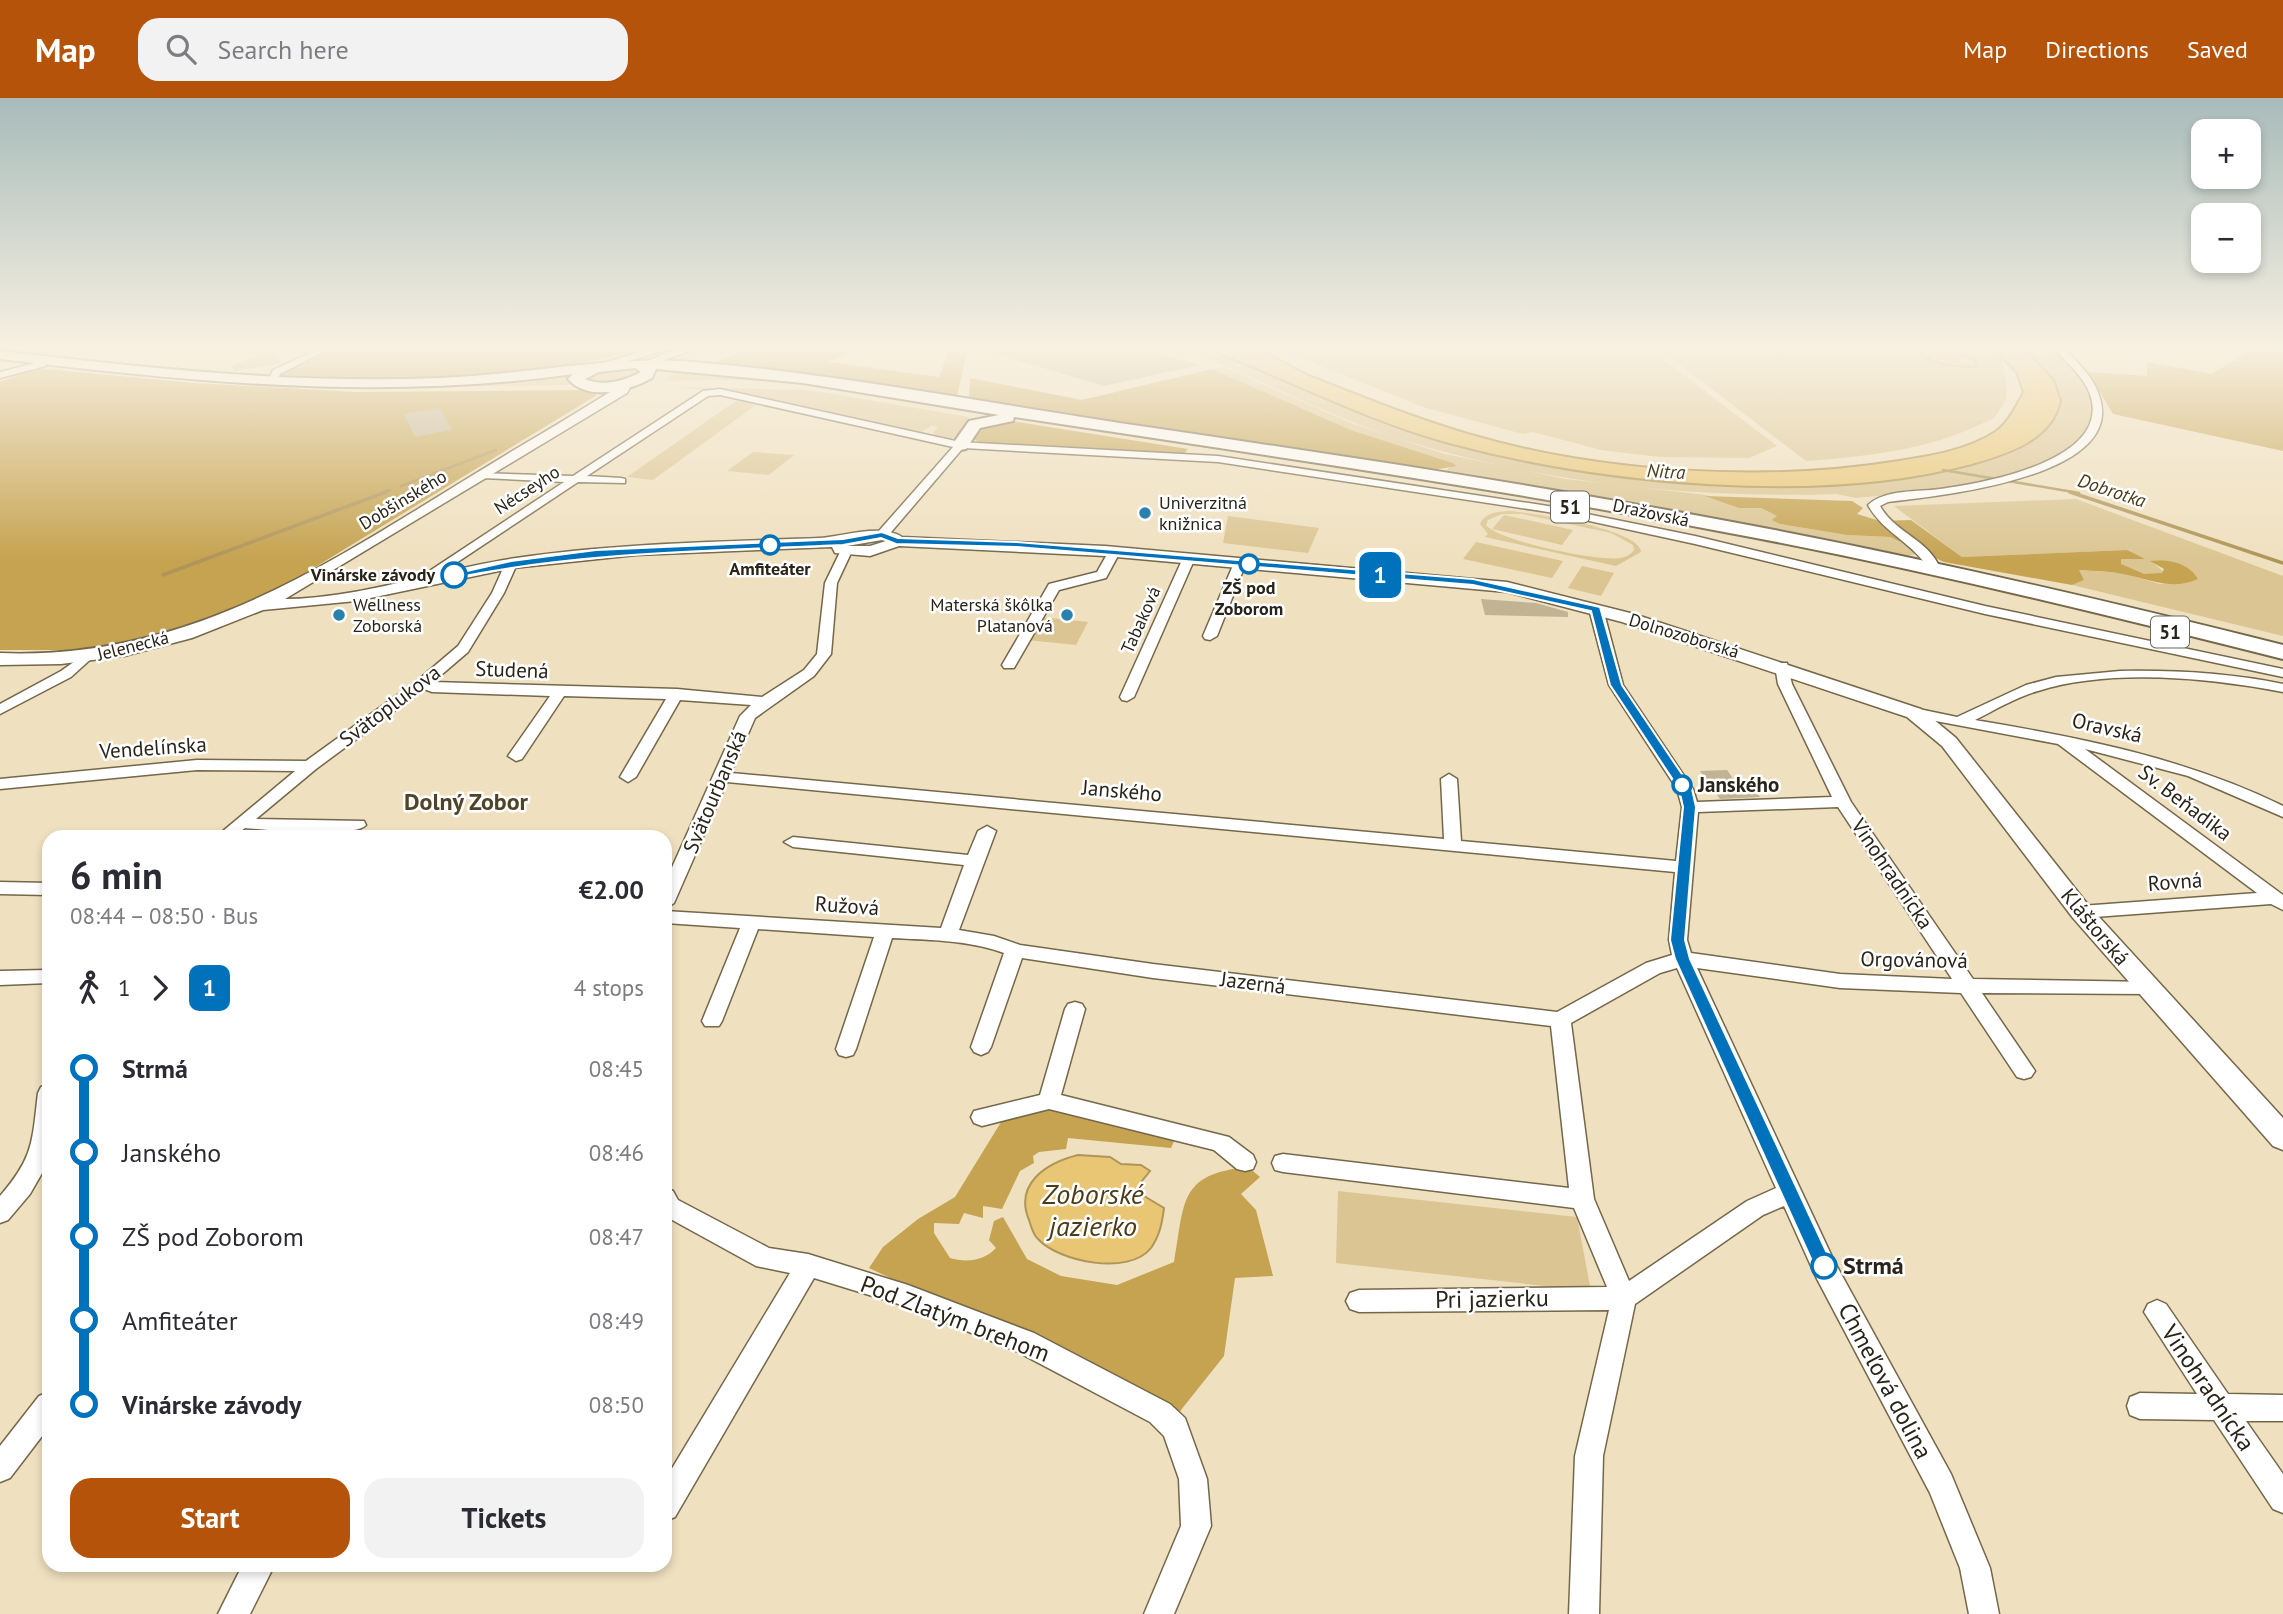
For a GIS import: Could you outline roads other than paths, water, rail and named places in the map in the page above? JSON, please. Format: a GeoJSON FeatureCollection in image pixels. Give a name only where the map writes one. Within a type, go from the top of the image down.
{"type":"FeatureCollection","features":[{"type":"Feature","properties":{"kind":"main road"},"geometry":{"type":"LineString","coordinates":[[960,445],[962,419]]}},
{"type":"Feature","properties":{"kind":"main road","name":"51"},"geometry":{"type":"LineString","coordinates":[[1012,419],[1760,540],[2057,604],[2283,661]]}},
{"type":"Feature","properties":{"kind":"main road","name":"51"},"geometry":{"type":"LineString","coordinates":[[1016,419],[1556,497],[1930,562],[2283,652]]}},
{"type":"Feature","properties":{"kind":"street","name":"Dobšinského"},"geometry":{"type":"LineString","coordinates":[[261,605],[575,419]]}},
{"type":"Feature","properties":{"kind":"street","name":"Nécseyho"},"geometry":{"type":"LineString","coordinates":[[431,574],[670,419]]}},
{"type":"Feature","properties":{"kind":"street","name":"Nécseyho"},"geometry":{"type":"LineString","coordinates":[[837,419],[960,445]]}},
{"type":"Feature","properties":{"kind":"street"},"geometry":{"type":"LineString","coordinates":[[1930,562],[1880,519],[1874,505],[1877,501],[1993,484],[2017,476],[2075,449],[2088,436],[2096,419]]}},
{"type":"Feature","properties":{"kind":"street"},"geometry":{"type":"LineString","coordinates":[[889,538],[960,445]]}},
{"type":"Feature","properties":{"kind":"street","name":"Dražovská"},"geometry":{"type":"LineString","coordinates":[[960,445],[1218,459],[1548,509],[1685,538],[1996,612],[2283,673]]}},
{"type":"Feature","properties":{"kind":"street"},"geometry":{"type":"LineString","coordinates":[[482,475],[621,481]]}},
{"type":"Feature","properties":{"kind":"street","name":"Dolnozoborská"},"geometry":{"type":"LineString","coordinates":[[261,605],[311,603],[511,564],[642,549],[845,547],[889,538],[1017,545],[1473,582],[1596,609],[1782,666],[1913,713]]}},
{"type":"Feature","properties":{"kind":"street","name":"Svätourbanská"},"geometry":{"type":"LineString","coordinates":[[672,889],[723,777],[740,730],[761,701],[820,664],[824,654],[834,573],[845,547]]}},
{"type":"Feature","properties":{"kind":"street"},"geometry":{"type":"LineString","coordinates":[[1009,665],[1054,587],[1102,575],[1114,552]]}},
{"type":"Feature","properties":{"kind":"street","name":"Tabaková"},"geometry":{"type":"LineString","coordinates":[[1127,698],[1189,558]]}},
{"type":"Feature","properties":{"kind":"street"},"geometry":{"type":"LineString","coordinates":[[1210,636],[1240,563]]}},
{"type":"Feature","properties":{"kind":"street","name":"Svätoplukova"},"geometry":{"type":"LineString","coordinates":[[232,830],[310,766],[423,683],[463,649],[479,625],[511,564]]}},
{"type":"Feature","properties":{"kind":"street","name":"Jelenecká"},"geometry":{"type":"LineString","coordinates":[[0,659],[42,662],[85,657],[213,624],[261,605]]}},
{"type":"Feature","properties":{"kind":"street","name":"Chmeľová dolina"},"geometry":{"type":"LineString","coordinates":[[1596,609],[1616,685],[1685,789],[1690,807],[1678,940],[1683,959],[1789,1193],[1853,1323],[1941,1484],[1975,1568],[1984,1614]]}},
{"type":"Feature","properties":{"kind":"street"},"geometry":{"type":"LineString","coordinates":[[0,709],[66,674],[85,657]]}},
{"type":"Feature","properties":{"kind":"street","name":"Vinohradnícka"},"geometry":{"type":"LineString","coordinates":[[1782,666],[1786,684],[1843,802],[2024,1071]]}},
{"type":"Feature","properties":{"kind":"street"},"geometry":{"type":"LineString","coordinates":[[1958,722],[2033,687],[2068,680],[2155,675],[2283,688]]}},
{"type":"Feature","properties":{"kind":"street","name":"Studená"},"geometry":{"type":"LineString","coordinates":[[423,683],[432,688],[559,693],[677,693],[761,701]]}},
{"type":"Feature","properties":{"kind":"street","name":"Studená"},"geometry":{"type":"LineString","coordinates":[[516,756],[559,693]]}},
{"type":"Feature","properties":{"kind":"street"},"geometry":{"type":"LineString","coordinates":[[628,777],[677,693]]}},
{"type":"Feature","properties":{"kind":"street","name":"Oravská"},"geometry":{"type":"LineString","coordinates":[[1913,713],[2121,750],[2232,787],[2283,812]]}},
{"type":"Feature","properties":{"kind":"street","name":"Kláštorská"},"geometry":{"type":"LineString","coordinates":[[1913,713],[1949,742],[2081,912],[2283,1138]]}},
{"type":"Feature","properties":{"kind":"street","name":"Sv. Beňadika"},"geometry":{"type":"LineString","coordinates":[[2060,738],[2278,901]]}},
{"type":"Feature","properties":{"kind":"street","name":"Vendelínska"},"geometry":{"type":"LineString","coordinates":[[0,784],[197,765],[310,766]]}},
{"type":"Feature","properties":{"kind":"street","name":"Janského"},"geometry":{"type":"LineString","coordinates":[[723,777],[1684,867]]}},
{"type":"Feature","properties":{"kind":"street"},"geometry":{"type":"LineString","coordinates":[[1449,779],[1453,845]]}},
{"type":"Feature","properties":{"kind":"street"},"geometry":{"type":"LineString","coordinates":[[1690,807],[1843,802]]}},
{"type":"Feature","properties":{"kind":"street"},"geometry":{"type":"LineString","coordinates":[[240,823],[305,827],[358,825]]}},
{"type":"Feature","properties":{"kind":"street"},"geometry":{"type":"LineString","coordinates":[[948,935],[987,831]]}},
{"type":"Feature","properties":{"kind":"street"},"geometry":{"type":"LineString","coordinates":[[793,842],[974,861]]}},
{"type":"Feature","properties":{"kind":"street"},"geometry":{"type":"LineString","coordinates":[[0,888],[42,889]]}},
{"type":"Feature","properties":{"kind":"street","name":"Rovná"},"geometry":{"type":"LineString","coordinates":[[2081,912],[2278,901]]}},
{"type":"Feature","properties":{"kind":"street","name":"Ružová"},"geometry":{"type":"LineString","coordinates":[[672,917],[948,935]]}},
{"type":"Feature","properties":{"kind":"street"},"geometry":{"type":"LineString","coordinates":[[712,1021],[752,922]]}},
{"type":"Feature","properties":{"kind":"street"},"geometry":{"type":"LineString","coordinates":[[846,1049],[885,931]]}},
{"type":"Feature","properties":{"kind":"street","name":"Jazerná"},"geometry":{"type":"LineString","coordinates":[[948,935],[994,942],[1017,951],[1153,971],[1560,1020]]}},
{"type":"Feature","properties":{"kind":"street"},"geometry":{"type":"LineString","coordinates":[[981,1047],[1011,958],[1017,951]]}},
{"type":"Feature","properties":{"kind":"street"},"geometry":{"type":"LineString","coordinates":[[1584,1614],[1588,1456],[1624,1298],[1581,1199],[1560,1020],[1653,968],[1683,959]]}},
{"type":"Feature","properties":{"kind":"street","name":"Orgovánová"},"geometry":{"type":"LineString","coordinates":[[1683,959],[1840,981],[1906,986],[1966,984],[2146,987]]}},
{"type":"Feature","properties":{"kind":"street"},"geometry":{"type":"LineString","coordinates":[[0,978],[42,977]]}},
{"type":"Feature","properties":{"kind":"street"},"geometry":{"type":"LineString","coordinates":[[1049,1101],[1074,1009]]}},
{"type":"Feature","properties":{"kind":"street"},"geometry":{"type":"LineString","coordinates":[[982,1117],[1049,1101],[1222,1143],[1245,1162]]}},
{"type":"Feature","properties":{"kind":"street"},"geometry":{"type":"LineString","coordinates":[[0,1213],[22,1187],[42,1153]]}},
{"type":"Feature","properties":{"kind":"street"},"geometry":{"type":"LineString","coordinates":[[1283,1163],[1581,1199]]}},
{"type":"Feature","properties":{"kind":"street"},"geometry":{"type":"LineString","coordinates":[[1624,1298],[1755,1208],[1789,1193]]}},
{"type":"Feature","properties":{"kind":"street","name":"Pod Zlatým brehom"},"geometry":{"type":"LineString","coordinates":[[672,1208],[765,1258],[808,1265],[908,1296],[1025,1342],[1160,1413],[1175,1428],[1193,1479],[1196,1526],[1159,1614]]}},
{"type":"Feature","properties":{"kind":"street"},"geometry":{"type":"LineString","coordinates":[[672,1495],[808,1265]]}},
{"type":"Feature","properties":{"kind":"street","name":"Pri jazierku"},"geometry":{"type":"LineString","coordinates":[[1359,1301],[1624,1298]]}},
{"type":"Feature","properties":{"kind":"street","name":"Vinohradnícka"},"geometry":{"type":"LineString","coordinates":[[2157,1312],[2283,1499]]}},
{"type":"Feature","properties":{"kind":"street"},"geometry":{"type":"LineString","coordinates":[[2140,1406],[2283,1408]]}},
{"type":"Feature","properties":{"kind":"street"},"geometry":{"type":"LineString","coordinates":[[0,1468],[42,1414]]}},
{"type":"Feature","properties":{"kind":"street"},"geometry":{"type":"LineString","coordinates":[[233,1614],[256,1572]]}},
{"type":"Feature","properties":{"kind":"water","name":"Nitra"},"geometry":{"type":"Polygon","coordinates":[[[1373,419],[1424,419],[1519,446],[1572,457],[1627,464],[1682,469],[1793,471],[1847,467],[1924,456],[1973,442],[1995,431],[2007,419],[2054,419],[2039,436],[2027,444],[1972,465],[1912,478],[1848,485],[1780,487],[1710,485],[1573,470],[1449,444],[1373,419]]]}},
{"type":"Feature","properties":{"kind":"water","name":"Zoborské jazierko"},"geometry":{"type":"Polygon","coordinates":[[[1078,1155],[1110,1157],[1121,1164],[1141,1165],[1150,1171],[1142,1181],[1144,1196],[1164,1208],[1157,1238],[1141,1257],[1127,1262],[1094,1263],[1061,1254],[1035,1235],[1025,1207],[1029,1186],[1036,1177],[1055,1163],[1078,1155]]]}},
{"type":"Feature","properties":{"kind":"waterway"},"geometry":{"type":"LineString","coordinates":[[401,486],[496,450]]}},
{"type":"Feature","properties":{"kind":"waterway","name":"Dobrotka"},"geometry":{"type":"LineString","coordinates":[[1943,470],[2079,493]]}},
{"type":"Feature","properties":{"kind":"waterway"},"geometry":{"type":"LineString","coordinates":[[381,493],[390,490]]}},
{"type":"Feature","properties":{"kind":"waterway"},"geometry":{"type":"LineString","coordinates":[[163,575],[386,492]]}},
{"type":"Feature","properties":{"kind":"waterway","name":"Dobrotka"},"geometry":{"type":"LineString","coordinates":[[2070,492],[2283,563]]}},
{"type":"Feature","properties":{"kind":"place","name":"Univerzitná knižnica"},"geometry":{"type":"Point","coordinates":[1145,513]}},
{"type":"Feature","properties":{"kind":"place","name":"Amfiteáter"},"geometry":{"type":"Point","coordinates":[770,545]}},
{"type":"Feature","properties":{"kind":"place","name":"ZŠ pod Zoborom"},"geometry":{"type":"Point","coordinates":[1249,564]}},
{"type":"Feature","properties":{"kind":"place","name":"Vinárske závody"},"geometry":{"type":"Point","coordinates":[454,575]}},
{"type":"Feature","properties":{"kind":"place","name":"Wellness Zoborská"},"geometry":{"type":"Point","coordinates":[339,615]}},
{"type":"Feature","properties":{"kind":"place","name":"Materská škôlka Platanová"},"geometry":{"type":"Point","coordinates":[1067,615]}},
{"type":"Feature","properties":{"kind":"place","name":"Janského"},"geometry":{"type":"Point","coordinates":[1682,785]}},
{"type":"Feature","properties":{"kind":"place","name":"Strmá"},"geometry":{"type":"Point","coordinates":[1824,1266]}},
{"type":"Feature","properties":{"kind":"district","name":"Dolný Zobor"},"geometry":{"type":"Point","coordinates":[466,802]}}]}
